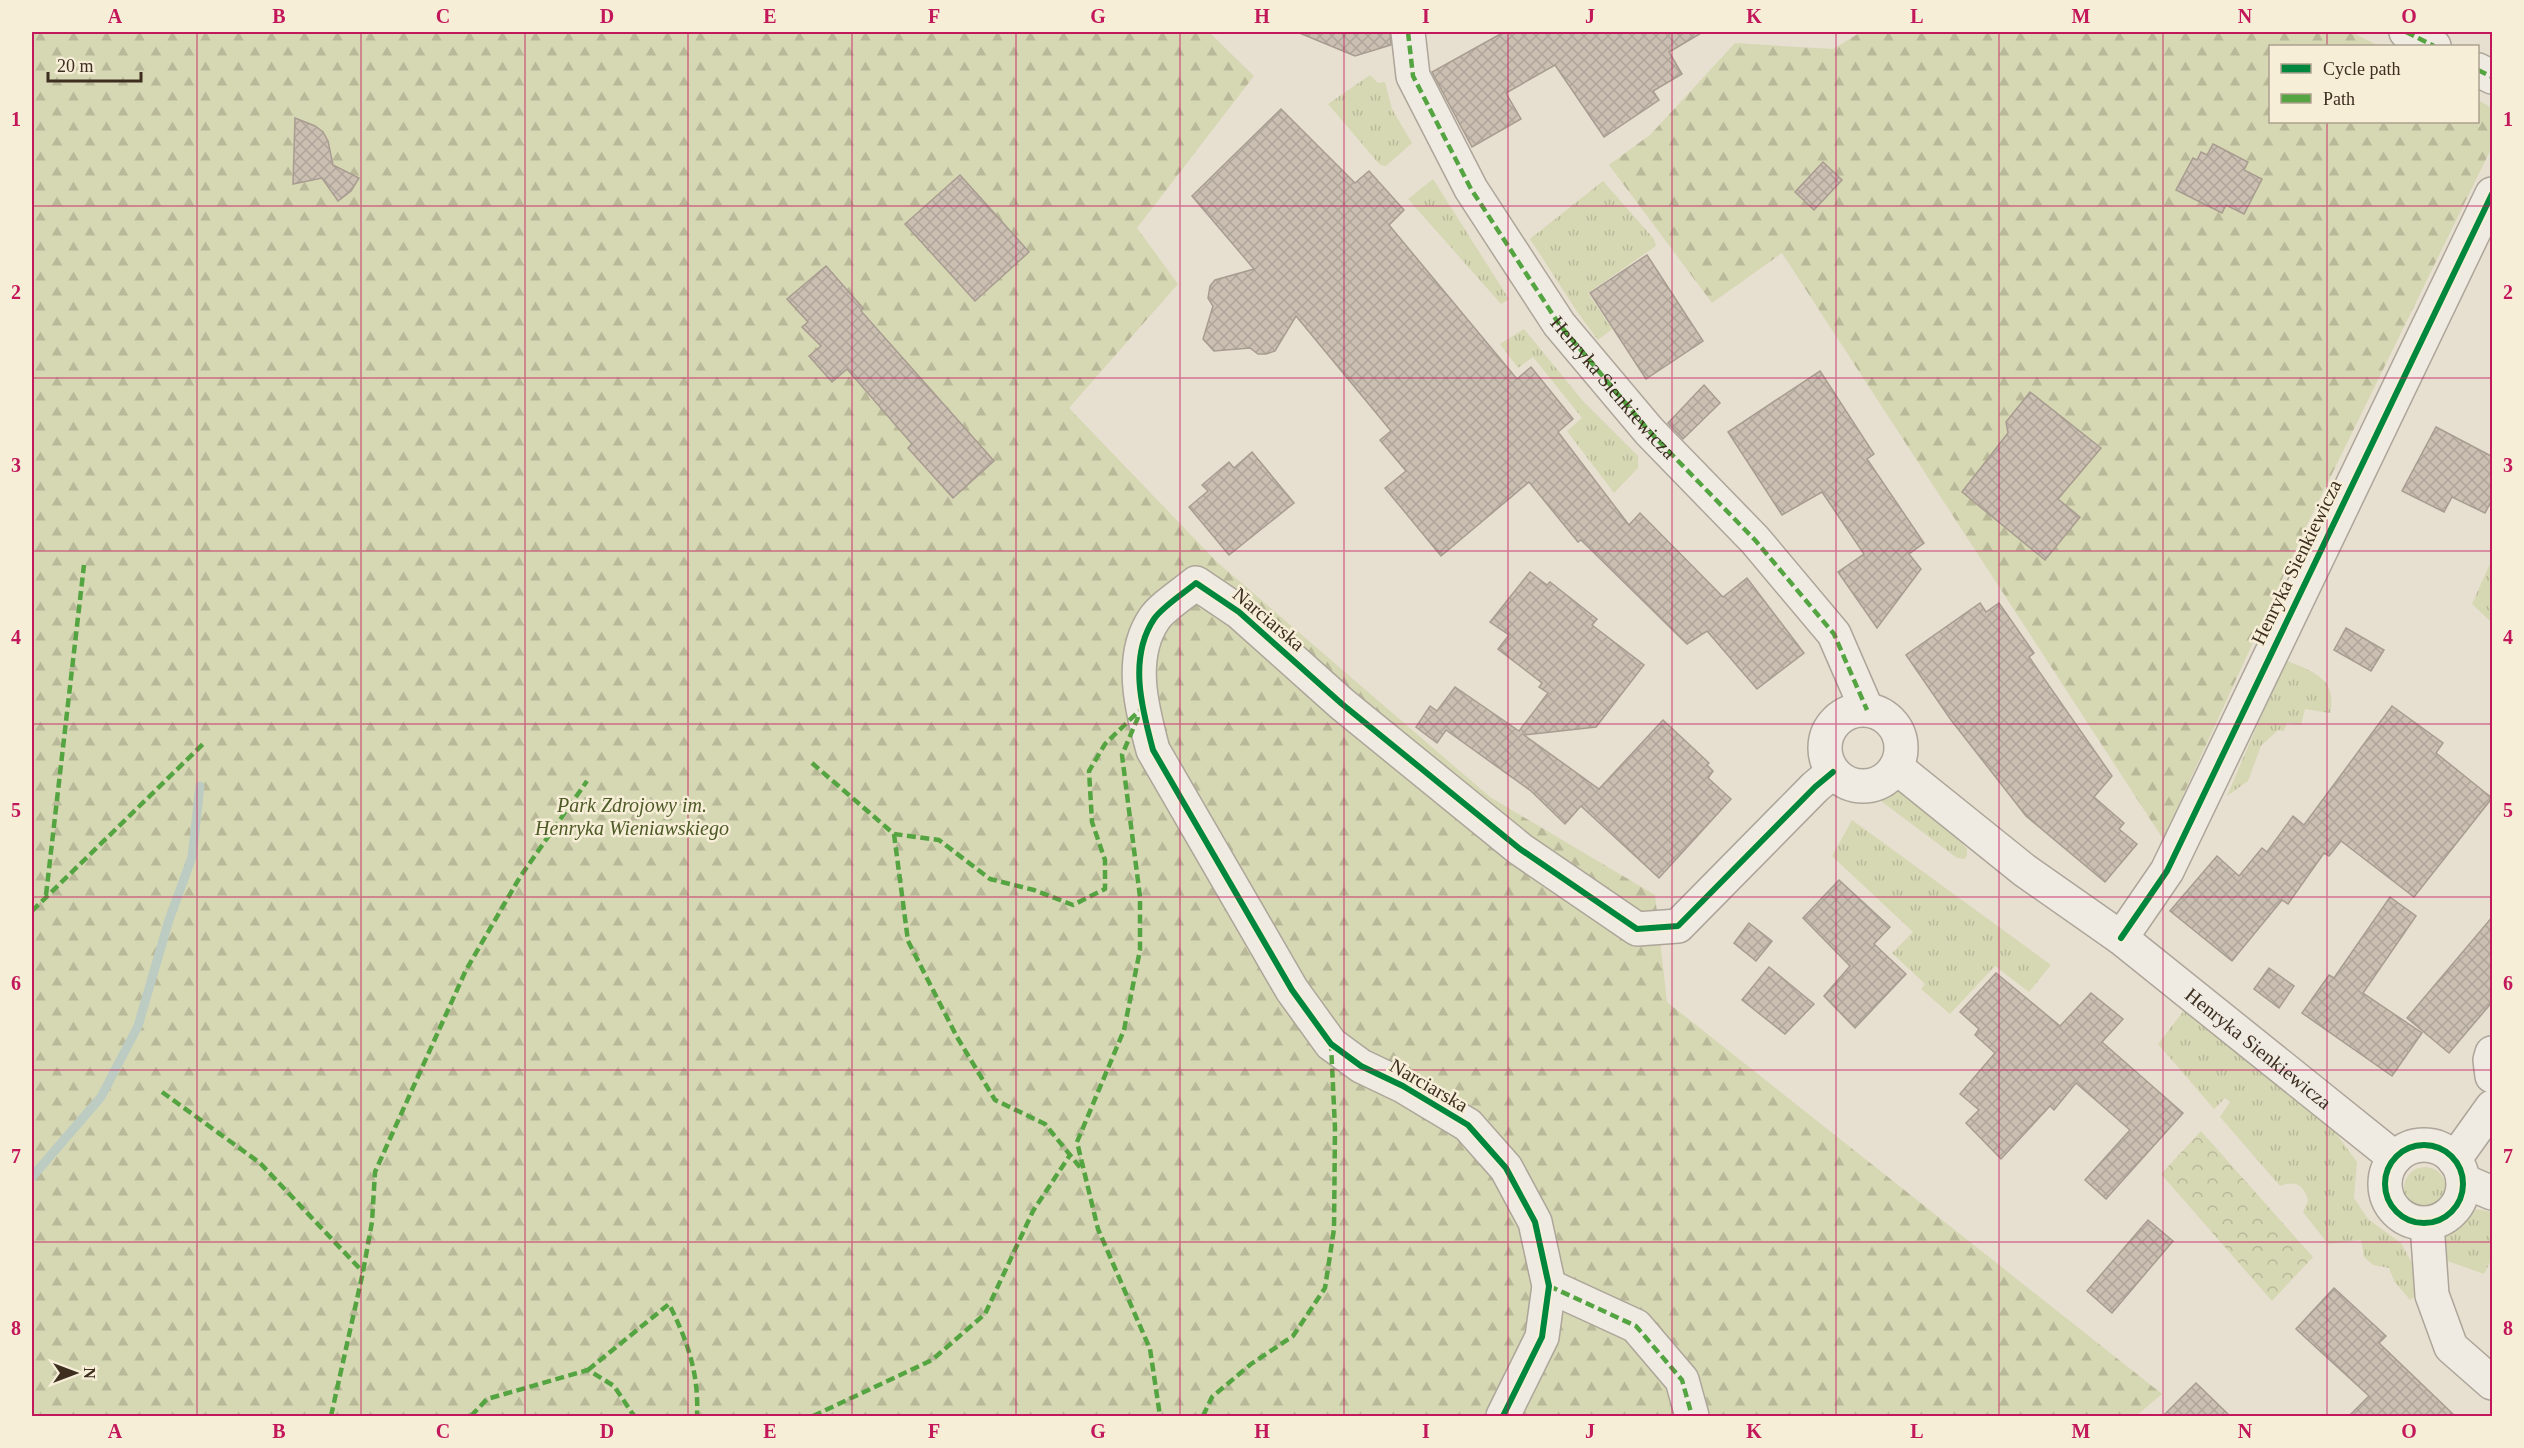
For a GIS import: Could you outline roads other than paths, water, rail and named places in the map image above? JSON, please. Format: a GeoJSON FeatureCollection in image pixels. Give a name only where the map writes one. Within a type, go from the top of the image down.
{"type":"FeatureCollection","features":[{"type":"Feature","properties":{"kind":"street","name":"Henryka Sienkiewicza"},"geometry":{"type":"LineString","coordinates":[[1408,32],[1413,76],[1471,189],[1558,324],[1649,431],[1755,540],[1834,634],[1867,710]]}},
{"type":"Feature","properties":{"kind":"street"},"geometry":{"type":"LineString","coordinates":[[2406,32],[2432,45]]}},
{"type":"Feature","properties":{"kind":"street"},"geometry":{"type":"LineString","coordinates":[[2479,71],[2493,78]]}},
{"type":"Feature","properties":{"kind":"street","name":"Henryka Sienkiewicza"},"geometry":{"type":"LineString","coordinates":[[2121,938],[2167,871],[2493,194]]}},
{"type":"Feature","properties":{"kind":"street","name":"Narciarska"},"geometry":{"type":"LineString","coordinates":[[1549,1286],[1535,1222],[1506,1168],[1467,1125],[1403,1086],[1361,1066],[1331,1044],[1292,990],[1153,750],[1142,708],[1139,676],[1142,651],[1154,619],[1196,583],[1239,612],[1342,704],[1520,849],[1637,929],[1678,926],[1815,787],[1833,772]]}},
{"type":"Feature","properties":{"kind":"street"},"geometry":{"type":"LineString","coordinates":[[1867,710],[1881,715],[1893,725],[1900,738],[1901,753],[1896,767],[1886,778],[1873,785],[1858,786],[1844,781],[1833,772],[1826,758],[1825,743],[1829,729],[1839,718],[1852,711],[1867,710]]}},
{"type":"Feature","properties":{"kind":"street","name":"Henryka Sienkiewicza"},"geometry":{"type":"LineString","coordinates":[[1896,767],[2024,870],[2121,938],[2395,1158]]}},
{"type":"Feature","properties":{"kind":"street"},"geometry":{"type":"LineString","coordinates":[[2493,1053],[2490,1060],[2493,1076]]}},
{"type":"Feature","properties":{"kind":"street"},"geometry":{"type":"LineString","coordinates":[[2470,1178],[2450,1154],[2437,1146],[2422,1144],[2407,1148],[2395,1158],[2387,1172],[2385,1187],[2389,1202],[2398,1214],[2412,1222],[2427,1224],[2442,1220],[2454,1210],[2462,1197],[2470,1178],[2493,1107]]}},
{"type":"Feature","properties":{"kind":"street"},"geometry":{"type":"LineString","coordinates":[[2427,1224],[2432,1295],[2451,1347],[2493,1383]]}},
{"type":"Feature","properties":{"kind":"street"},"geometry":{"type":"LineString","coordinates":[[1503,1416],[1542,1337],[1549,1286],[1636,1326],[1682,1380],[1692,1416]]}},
{"type":"Feature","properties":{"kind":"waterway"},"geometry":{"type":"LineString","coordinates":[[32,1177],[101,1097],[138,1026],[169,920],[192,857],[200,786]]}},
{"type":"Feature","properties":{"kind":"park label","name":"Park Zdrojowy im. Henryka Wieniawskiego"},"geometry":{"type":"Point","coordinates":[632,816]}}]}
